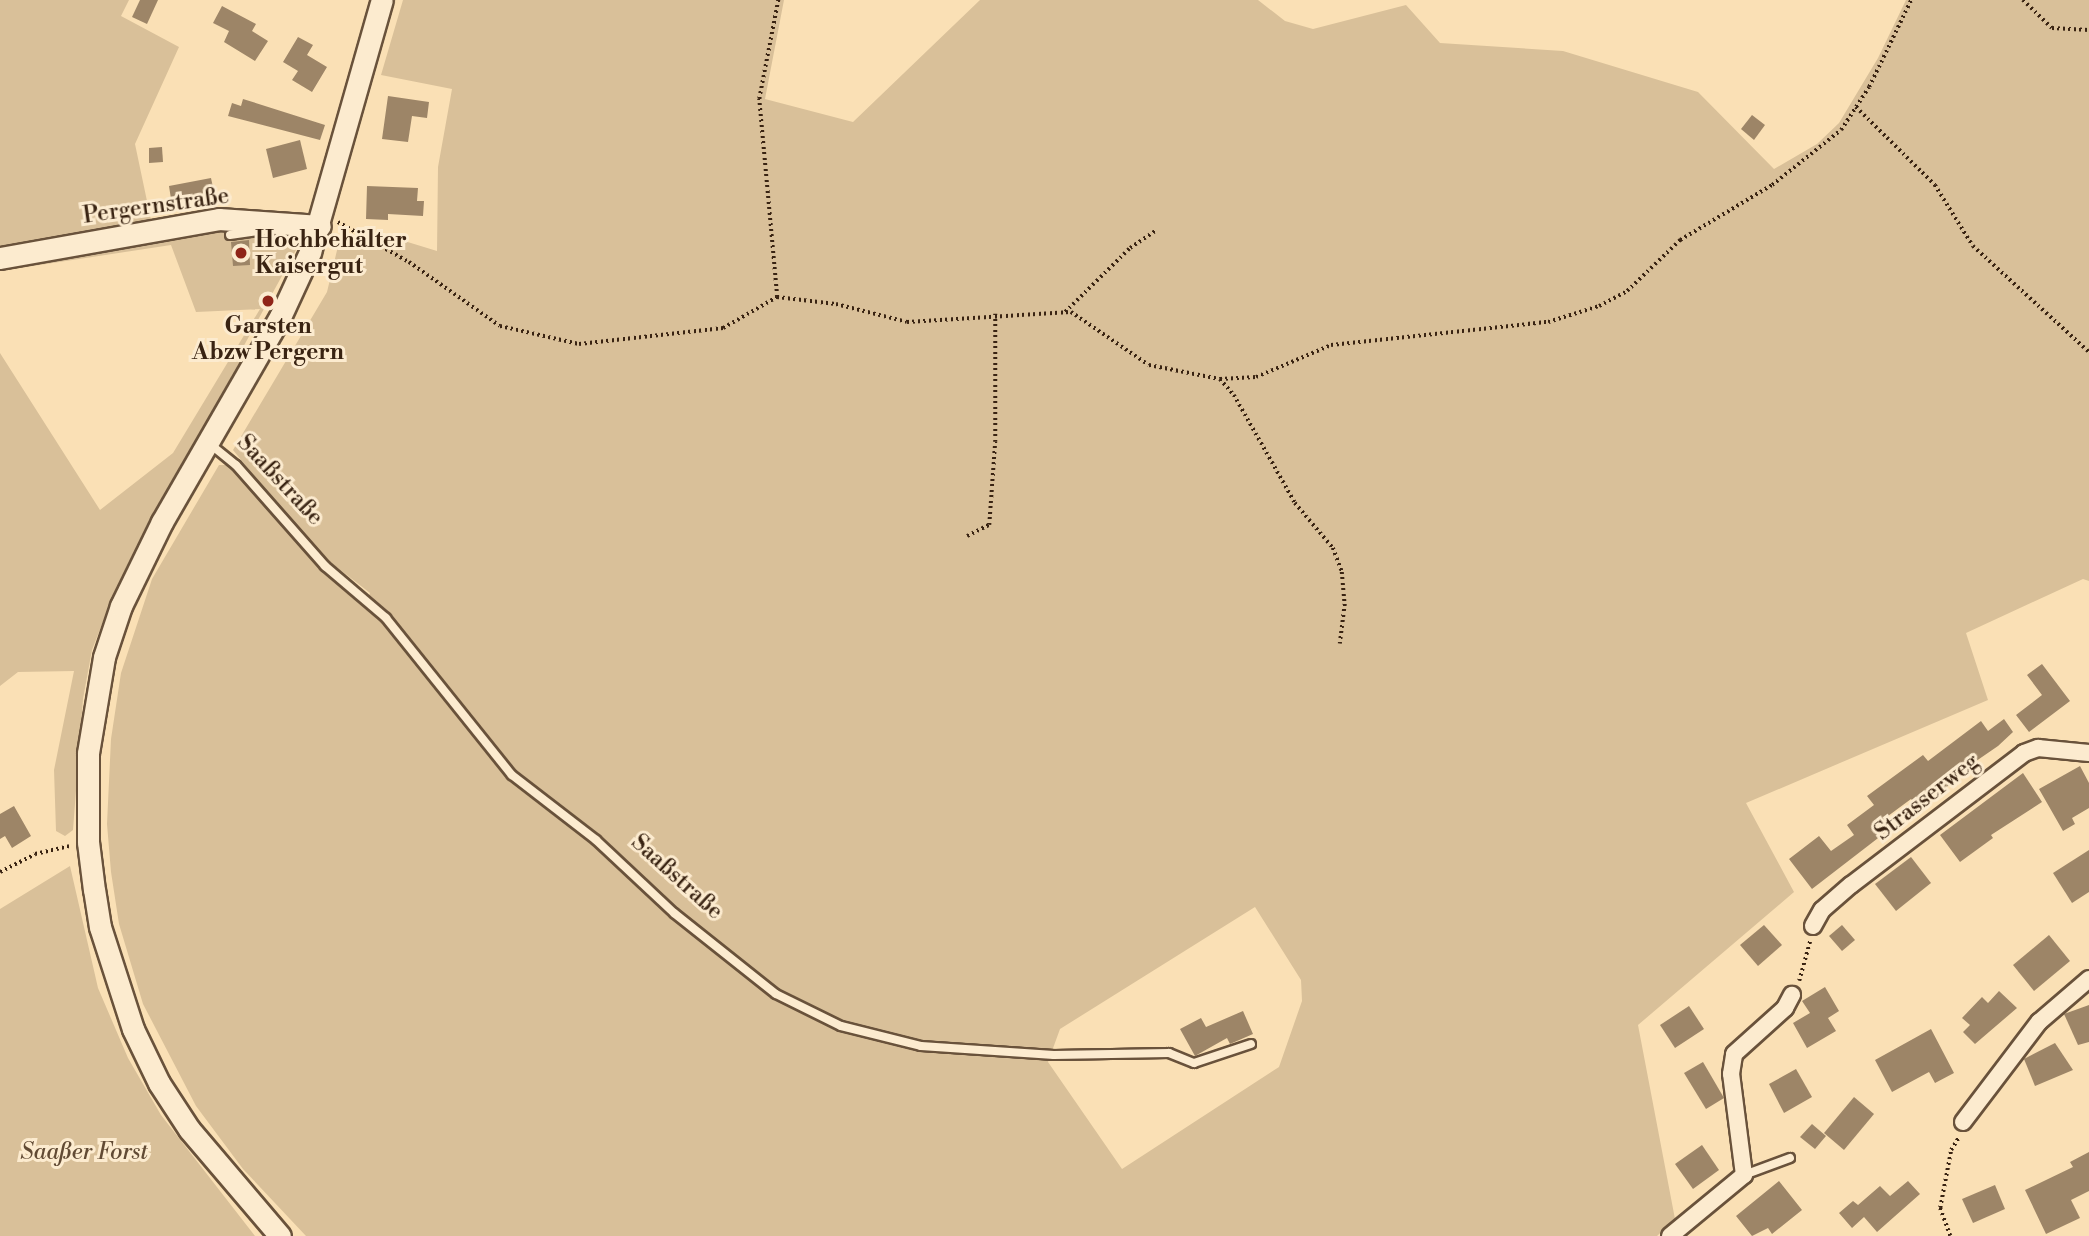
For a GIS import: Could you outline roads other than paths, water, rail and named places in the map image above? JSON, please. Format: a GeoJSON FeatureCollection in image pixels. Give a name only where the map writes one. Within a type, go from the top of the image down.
{"type":"FeatureCollection","features":[{"type":"Feature","properties":{"kind":"street"},"geometry":{"type":"LineString","coordinates":[[280,1236],[189,1129],[145,1056],[100,927],[88,842],[88,753],[104,657],[142,558],[210,444],[280,317],[323,219],[382,0]]}},
{"type":"Feature","properties":{"kind":"street","name":"Pergernstraße"},"geometry":{"type":"LineString","coordinates":[[0,258],[219,219],[323,219]]}},
{"type":"Feature","properties":{"kind":"street","name":"Strasserweg"},"geometry":{"type":"LineString","coordinates":[[1813,926],[1822,910],[1851,885],[2024,753],[2038,748],[2089,753]]}},
{"type":"Feature","properties":{"kind":"street"},"geometry":{"type":"LineString","coordinates":[[1964,1122],[2039,1022],[2089,979]]}},
{"type":"Feature","properties":{"kind":"street"},"geometry":{"type":"LineString","coordinates":[[1670,1236],[1744,1175],[1731,1074],[1734,1054],[1785,1008],[1791,995]]}},
{"type":"Feature","properties":{"kind":"lane"},"geometry":{"type":"LineString","coordinates":[[230,235],[260,233],[285,220]]}},
{"type":"Feature","properties":{"kind":"lane","name":"Saaßstraße"},"geometry":{"type":"LineString","coordinates":[[210,444],[236,465],[325,566],[386,618],[512,775],[596,840],[685,921],[798,1006],[841,1026],[921,1046],[1054,1055],[1169,1053],[1194,1063],[1251,1044]]}},
{"type":"Feature","properties":{"kind":"lane"},"geometry":{"type":"LineString","coordinates":[[1744,1175],[1790,1158]]}},
{"type":"Feature","properties":{"kind":"place","name":"Hochbehälter Kaisergut"},"geometry":{"type":"Point","coordinates":[241,253]}},
{"type":"Feature","properties":{"kind":"place","name":"Garsten Abzw Pergern"},"geometry":{"type":"Point","coordinates":[268,301]}},
{"type":"Feature","properties":{"kind":"park label","name":"Saaßer Forst"},"geometry":{"type":"Point","coordinates":[84,1152]}}]}
